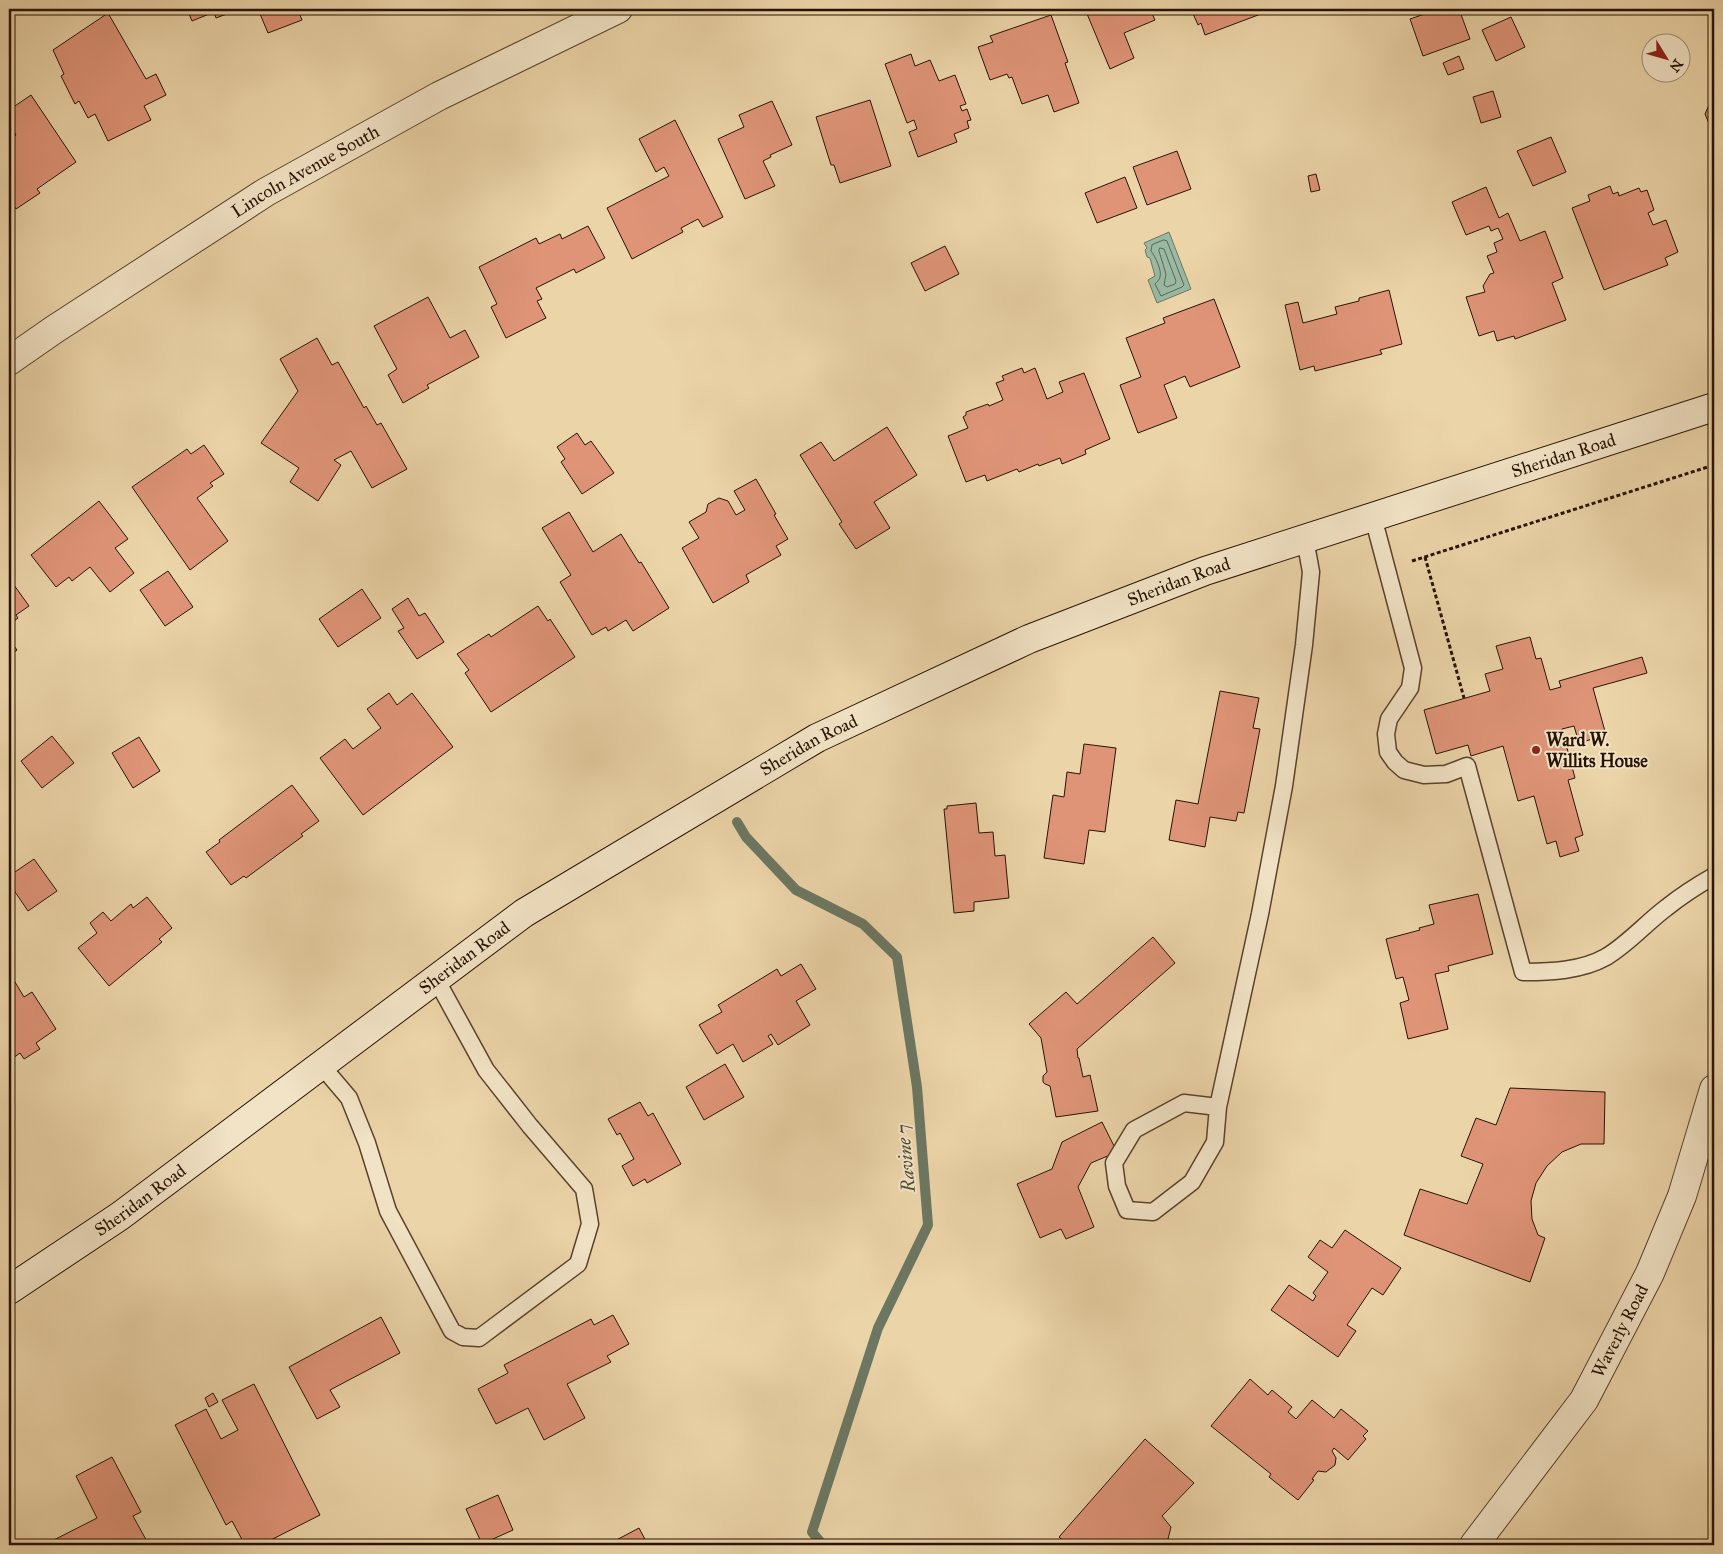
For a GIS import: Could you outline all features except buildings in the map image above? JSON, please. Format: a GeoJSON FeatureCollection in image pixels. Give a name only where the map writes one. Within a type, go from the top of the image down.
{"type":"FeatureCollection","features":[{"type":"Feature","properties":{"kind":"street","name":"Lincoln Avenue South"},"geometry":{"type":"LineString","coordinates":[[9,361],[266,192],[439,96],[618,9]]}},
{"type":"Feature","properties":{"kind":"street","name":"Sheridan Road"},"geometry":{"type":"LineString","coordinates":[[9,1290],[120,1216],[524,913],[817,738],[1030,638],[1205,571],[1714,408]]}},
{"type":"Feature","properties":{"kind":"street","name":"Waverly Road"},"geometry":{"type":"LineString","coordinates":[[1474,1545],[1584,1400],[1650,1273],[1682,1196],[1714,1089]]}},
{"type":"Feature","properties":{"kind":"lane"},"geometry":{"type":"LineString","coordinates":[[1373,517],[1413,668],[1410,688],[1388,719],[1386,734],[1388,752],[1404,770],[1424,775],[1446,774],[1467,766],[1523,972],[1550,972],[1583,966],[1605,957],[1666,908],[1714,876]]}},
{"type":"Feature","properties":{"kind":"lane"},"geometry":{"type":"LineString","coordinates":[[1218,1107],[1184,1103],[1134,1130],[1114,1163],[1118,1186],[1128,1210],[1153,1212],[1192,1182],[1215,1142],[1218,1107],[1260,914],[1284,786],[1304,645],[1311,572],[1305,539]]}},
{"type":"Feature","properties":{"kind":"lane"},"geometry":{"type":"LineString","coordinates":[[321,1065],[349,1098],[367,1143],[388,1211],[452,1331],[463,1337],[479,1338],[578,1264],[590,1224],[584,1189],[530,1126],[486,1070],[436,979]]}},
{"type":"Feature","properties":{"kind":"path"},"geometry":{"type":"LineString","coordinates":[[1387,569],[1714,465]]}},
{"type":"Feature","properties":{"kind":"path"},"geometry":{"type":"LineString","coordinates":[[1425,557],[1464,698]]}},
{"type":"Feature","properties":{"kind":"water"},"geometry":{"type":"Polygon","coordinates":[[[1169,232],[1191,289],[1157,303],[1148,280],[1155,276],[1150,258],[1147,257],[1145,250],[1147,248],[1144,243],[1169,232]]]}},
{"type":"Feature","properties":{"kind":"waterway","name":"Ravine 7"},"geometry":{"type":"LineString","coordinates":[[737,822],[746,837],[796,890],[863,924],[897,957],[917,1087],[928,1225],[878,1328],[812,1532],[823,1545]]}},
{"type":"Feature","properties":{"kind":"place","name":"Ward W. Willits House"},"geometry":{"type":"Point","coordinates":[1536,750]}}]}
